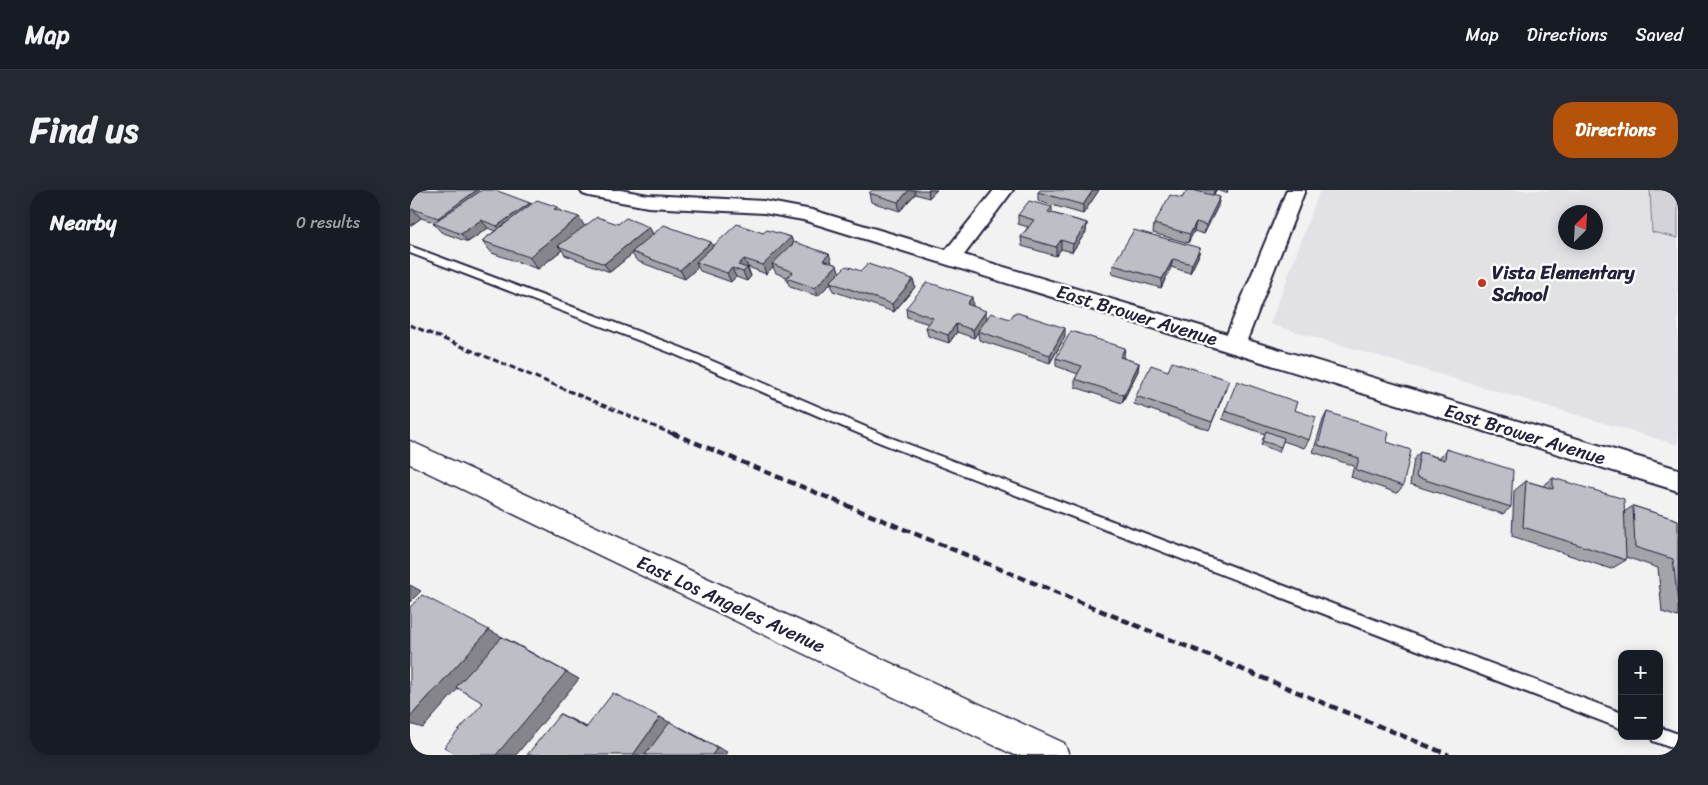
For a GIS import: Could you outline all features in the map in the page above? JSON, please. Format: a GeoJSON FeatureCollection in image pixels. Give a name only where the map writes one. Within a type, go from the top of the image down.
{"type":"FeatureCollection","features":[{"type":"Feature","properties":{"kind":"main road","name":"East Los Angeles Avenue"},"geometry":{"type":"LineString","coordinates":[[410,452],[1052,755]]}},
{"type":"Feature","properties":{"kind":"street","name":"East Brower Avenue"},"geometry":{"type":"LineString","coordinates":[[589,190],[648,201],[724,197],[764,207],[805,214],[1678,480]]}},
{"type":"Feature","properties":{"kind":"street"},"geometry":{"type":"LineString","coordinates":[[951,258],[1004,190]]}},
{"type":"Feature","properties":{"kind":"street"},"geometry":{"type":"LineString","coordinates":[[1234,345],[1296,190]]}},
{"type":"Feature","properties":{"kind":"lane"},"geometry":{"type":"LineString","coordinates":[[410,249],[678,351],[894,444],[1618,719]]}},
{"type":"Feature","properties":{"kind":"lane"},"geometry":{"type":"LineString","coordinates":[[1663,736],[1678,742]]}},
{"type":"Feature","properties":{"kind":"shaded area","name":"Vista Elementary School"},"geometry":{"type":"Polygon","coordinates":[[[1320,190],[1678,190],[1678,445],[1270,324],[1320,190]]]}},
{"type":"Feature","properties":{"kind":"shaded area"},"geometry":{"type":"Polygon","coordinates":[[[1650,190],[1678,190],[1678,238],[1652,232],[1650,190]]]}},
{"type":"Feature","properties":{"kind":"building"},"geometry":{"type":"Polygon","coordinates":[[[414,190],[477,190],[438,218],[413,209],[410,211],[410,193],[414,190]]]}},
{"type":"Feature","properties":{"kind":"building"},"geometry":{"type":"Polygon","coordinates":[[[482,190],[495,190],[530,203],[497,226],[481,220],[461,234],[433,223],[482,190]]]}},
{"type":"Feature","properties":{"kind":"building"},"geometry":{"type":"Polygon","coordinates":[[[872,190],[909,190],[898,202],[869,193],[872,190]]]}},
{"type":"Feature","properties":{"kind":"building"},"geometry":{"type":"Polygon","coordinates":[[[1040,190],[1093,190],[1083,205],[1038,192],[1040,190]]]}},
{"type":"Feature","properties":{"kind":"building"},"geometry":{"type":"Polygon","coordinates":[[[1187,190],[1220,197],[1206,225],[1196,222],[1190,234],[1154,224],[1170,195],[1182,198],[1187,190]]]}},
{"type":"Feature","properties":{"kind":"building"},"geometry":{"type":"Polygon","coordinates":[[[537,200],[558,207],[554,209],[579,217],[529,257],[482,241],[537,200]]]}},
{"type":"Feature","properties":{"kind":"building"},"geometry":{"type":"Polygon","coordinates":[[[1029,201],[1052,207],[1048,212],[1087,223],[1073,244],[1061,240],[1056,247],[1021,237],[1034,220],[1018,215],[1029,201]]]}},
{"type":"Feature","properties":{"kind":"building"},"geometry":{"type":"Polygon","coordinates":[[[597,217],[618,224],[626,218],[649,227],[604,264],[558,246],[597,217]]]}},
{"type":"Feature","properties":{"kind":"building"},"geometry":{"type":"Polygon","coordinates":[[[737,224],[763,233],[767,230],[791,237],[763,265],[744,259],[738,265],[747,268],[743,272],[732,268],[727,273],[696,262],[737,224]]]}},
{"type":"Feature","properties":{"kind":"building"},"geometry":{"type":"Polygon","coordinates":[[[664,225],[711,242],[680,270],[632,252],[664,225]]]}},
{"type":"Feature","properties":{"kind":"building"},"geometry":{"type":"Polygon","coordinates":[[[1134,230],[1200,248],[1192,264],[1173,259],[1162,279],[1113,265],[1134,230]]]}},
{"type":"Feature","properties":{"kind":"building"},"geometry":{"type":"Polygon","coordinates":[[[795,242],[829,254],[823,260],[837,265],[815,288],[786,278],[793,272],[772,264],[795,242]]]}},
{"type":"Feature","properties":{"kind":"building"},"geometry":{"type":"Polygon","coordinates":[[[868,264],[913,279],[892,304],[830,282],[846,266],[861,271],[868,264]]]}},
{"type":"Feature","properties":{"kind":"building"},"geometry":{"type":"Polygon","coordinates":[[[927,282],[972,297],[967,304],[986,311],[973,330],[956,324],[948,335],[926,327],[933,318],[906,308],[927,282]]]}},
{"type":"Feature","properties":{"kind":"building"},"geometry":{"type":"Polygon","coordinates":[[[1015,312],[1065,328],[1050,355],[978,331],[991,313],[1010,319],[1015,312]]]}},
{"type":"Feature","properties":{"kind":"building"},"geometry":{"type":"Polygon","coordinates":[[[1071,331],[1125,348],[1120,357],[1139,363],[1124,395],[1075,379],[1082,366],[1056,358],[1071,331]]]}},
{"type":"Feature","properties":{"kind":"building"},"geometry":{"type":"Polygon","coordinates":[[[1172,362],[1229,380],[1212,422],[1136,396],[1151,365],[1168,371],[1172,362]]]}},
{"type":"Feature","properties":{"kind":"building"},"geometry":{"type":"Polygon","coordinates":[[[1237,381],[1297,402],[1294,410],[1316,417],[1309,440],[1225,411],[1237,381]]]}},
{"type":"Feature","properties":{"kind":"building"},"geometry":{"type":"Polygon","coordinates":[[[1327,412],[1389,432],[1387,442],[1411,450],[1403,486],[1356,470],[1359,458],[1318,445],[1327,412]]]}},
{"type":"Feature","properties":{"kind":"building"},"geometry":{"type":"Polygon","coordinates":[[[1266,431],[1284,438],[1281,447],[1262,441],[1266,431]]]}},
{"type":"Feature","properties":{"kind":"building"},"geometry":{"type":"Polygon","coordinates":[[[1446,449],[1513,470],[1511,507],[1416,477],[1420,452],[1445,460],[1446,449]]]}},
{"type":"Feature","properties":{"kind":"building"},"geometry":{"type":"Polygon","coordinates":[[[1553,478],[1624,499],[1626,560],[1523,527],[1526,481],[1553,489],[1553,478]]]}},
{"type":"Feature","properties":{"kind":"building"},"geometry":{"type":"Polygon","coordinates":[[[1633,506],[1678,520],[1678,604],[1673,559],[1635,547],[1633,506]]]}},
{"type":"Feature","properties":{"kind":"building"},"geometry":{"type":"Polygon","coordinates":[[[422,595],[489,630],[410,717],[410,607],[422,595]]]}},
{"type":"Feature","properties":{"kind":"building"},"geometry":{"type":"Polygon","coordinates":[[[502,637],[566,672],[496,755],[457,755],[444,747],[483,703],[456,687],[502,637]]]}},
{"type":"Feature","properties":{"kind":"building"},"geometry":{"type":"Polygon","coordinates":[[[613,693],[660,717],[633,755],[527,755],[560,714],[586,728],[613,693]]]}},
{"type":"Feature","properties":{"kind":"building"},"geometry":{"type":"Polygon","coordinates":[[[670,722],[717,748],[712,755],[645,755],[670,722]]]}},
{"type":"Feature","properties":{"kind":"railway"},"geometry":{"type":"LineString","coordinates":[[410,325],[675,435]]}},
{"type":"Feature","properties":{"kind":"railway"},"geometry":{"type":"LineString","coordinates":[[672,433],[1449,755]]}},
{"type":"Feature","properties":{"kind":"place","name":"Vista Elementary School"},"geometry":{"type":"Point","coordinates":[1482,283]}}]}
